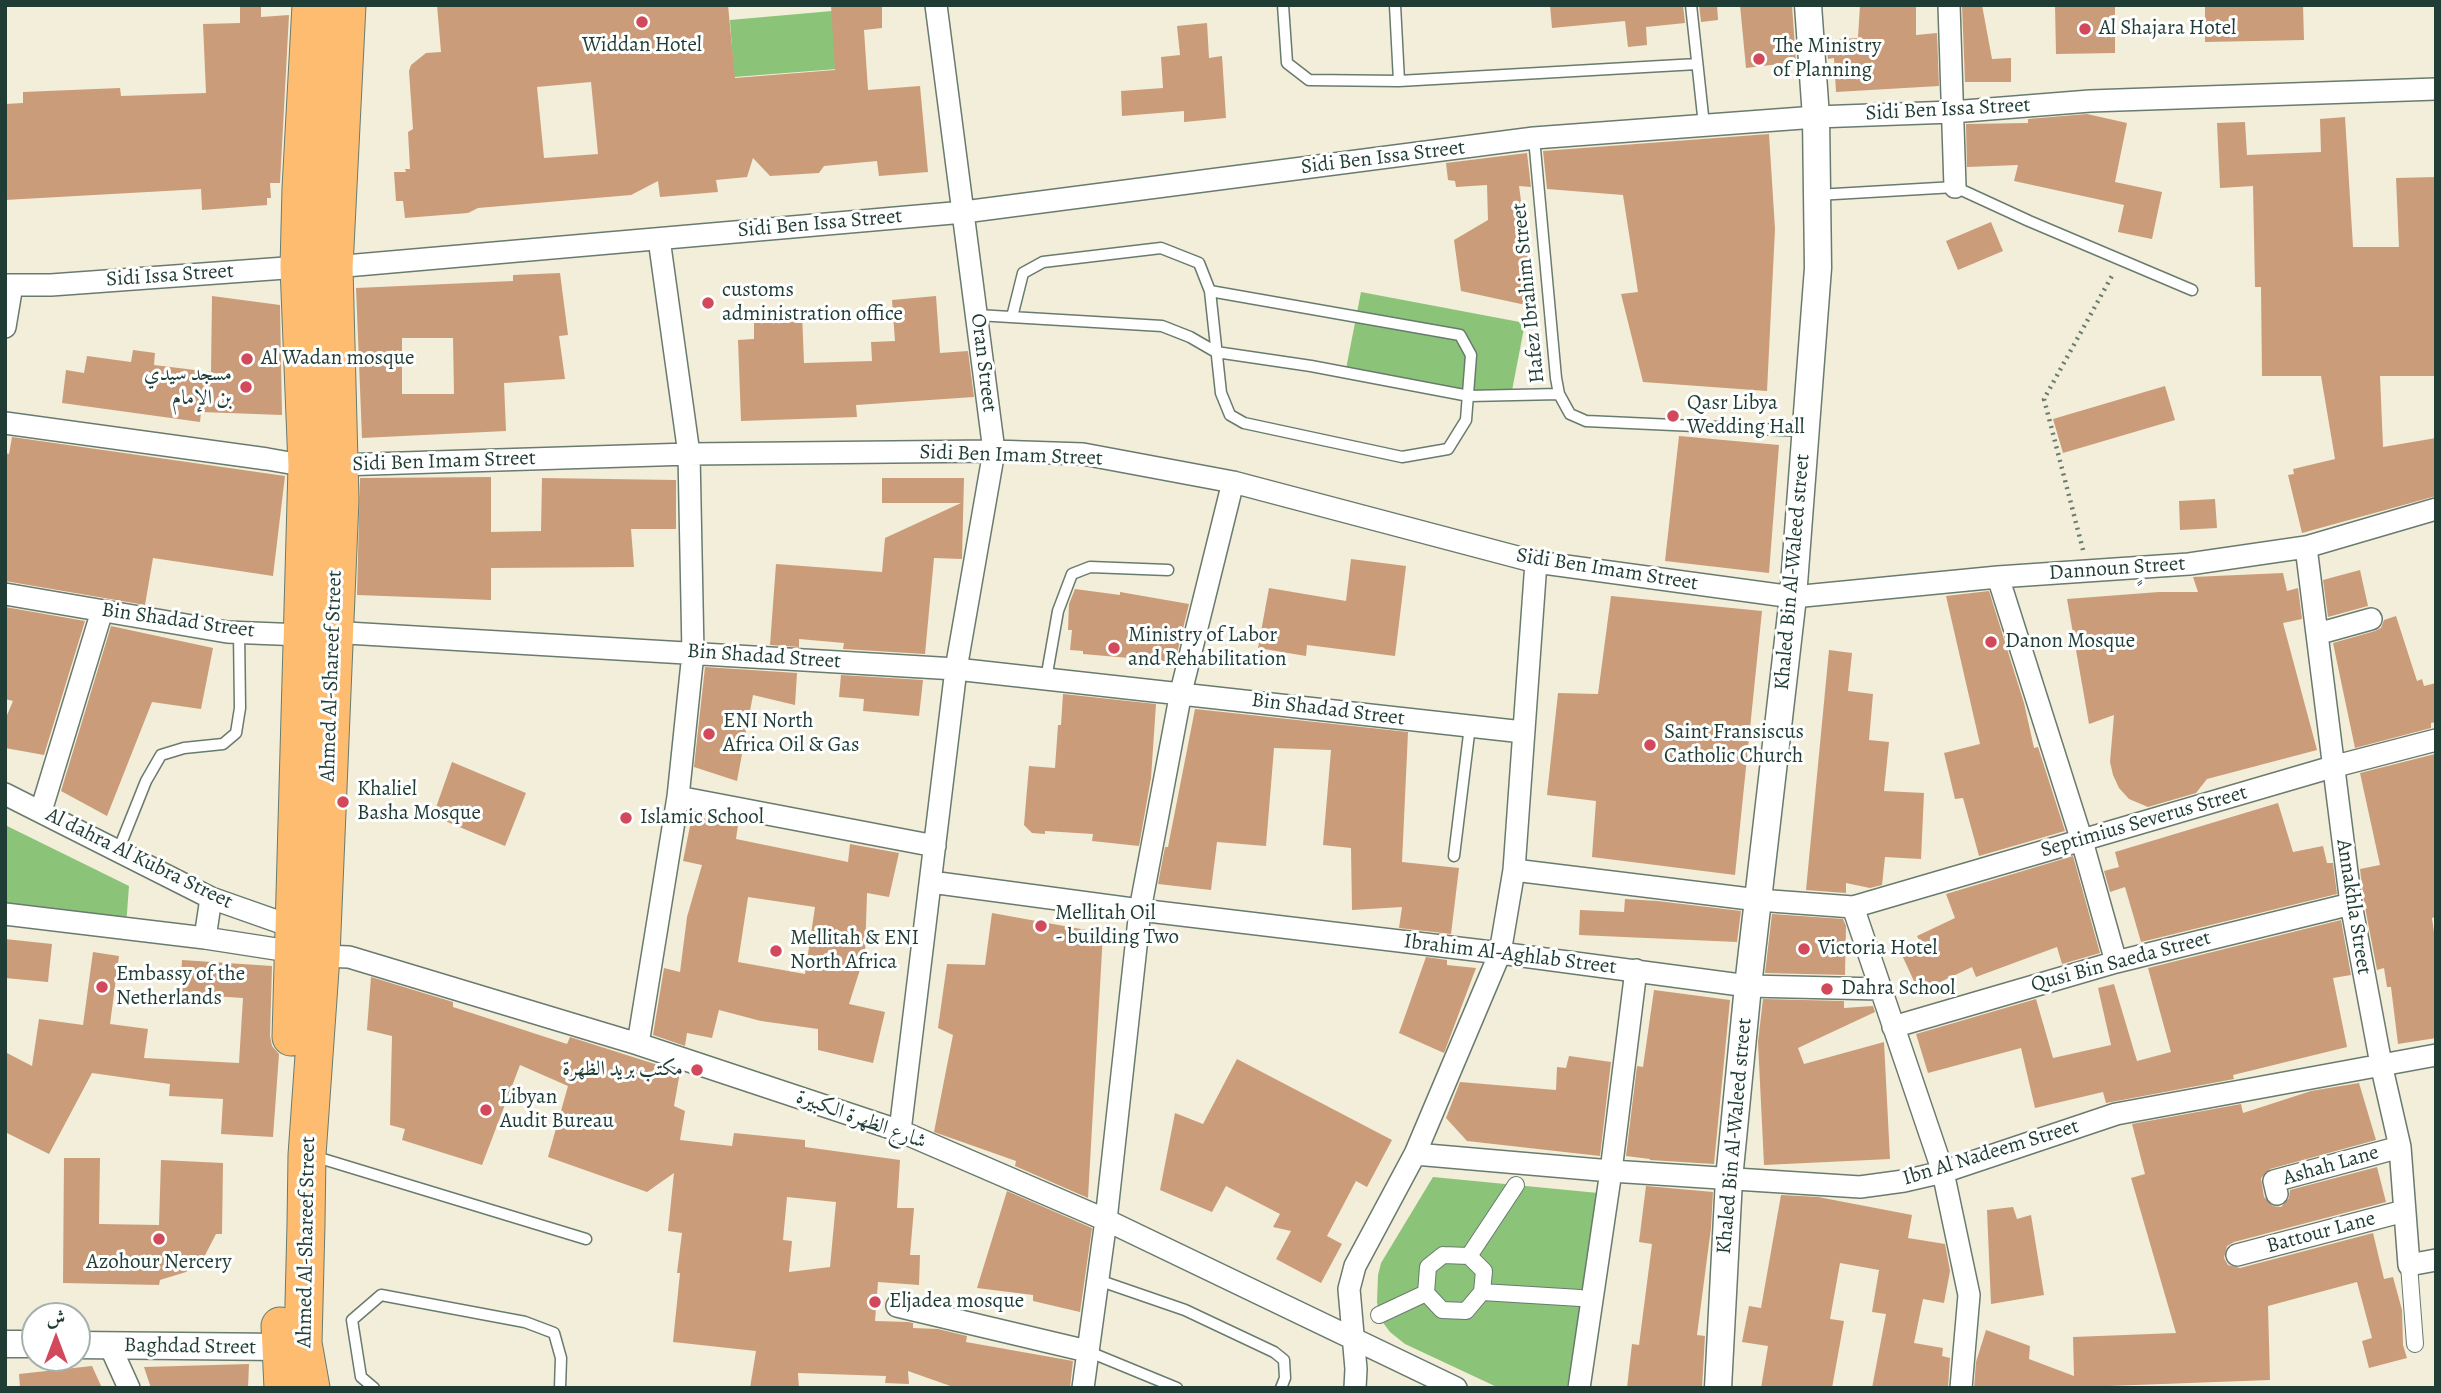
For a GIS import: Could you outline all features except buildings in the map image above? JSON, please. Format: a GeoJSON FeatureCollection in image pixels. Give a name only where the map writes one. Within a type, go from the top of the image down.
{"type":"FeatureCollection","features":[{"type":"Feature","properties":{"kind":"highway","name":"Ahmed Al-Shareef Street"},"geometry":{"type":"LineString","coordinates":[[283,1388],[293,1345],[307,1154],[316,946],[318,634],[323,466],[317,267],[301,188],[311,5]]}},
{"type":"Feature","properties":{"kind":"highway","name":"Ahmed Al-Shareef Street"},"geometry":{"type":"LineString","coordinates":[[317,267],[337,185],[347,5]]}},
{"type":"Feature","properties":{"kind":"highway","name":"Ahmed Al-Shareef Street"},"geometry":{"type":"LineString","coordinates":[[311,1388],[293,1345],[280,1328],[316,946]]}},
{"type":"Feature","properties":{"kind":"street","name":"Oran Street"},"geometry":{"type":"LineString","coordinates":[[900,1131],[956,669],[995,451],[936,5]]}},
{"type":"Feature","properties":{"kind":"street","name":"Khaled Bin Al-Waleed street"},"geometry":{"type":"LineString","coordinates":[[1718,1388],[1729,1179],[1748,986],[1793,597],[1818,268],[1816,117],[1808,5]]}},
{"type":"Feature","properties":{"kind":"street"},"geometry":{"type":"LineString","coordinates":[[1949,5],[1955,187]]}},
{"type":"Feature","properties":{"kind":"street","name":"Sidi Ben Issa Street"},"geometry":{"type":"LineString","coordinates":[[317,267],[964,212],[1534,138],[1816,117],[1952,112],[2090,102],[2436,89]]}},
{"type":"Feature","properties":{"kind":"street"},"geometry":{"type":"LineString","coordinates":[[638,1044],[678,797],[693,653],[689,454],[659,239]]}},
{"type":"Feature","properties":{"kind":"street","name":"Sidi Issa Street"},"geometry":{"type":"LineString","coordinates":[[9,285],[51,285],[317,267]]}},
{"type":"Feature","properties":{"kind":"street"},"geometry":{"type":"LineString","coordinates":[[5,327],[9,285]]}},
{"type":"Feature","properties":{"kind":"street","name":"Sidi Ben Imam Street"},"geometry":{"type":"LineString","coordinates":[[5,423],[323,466],[689,454],[995,451],[1083,454],[1233,482],[1536,562],[1793,597]]}},
{"type":"Feature","properties":{"kind":"street"},"geometry":{"type":"LineString","coordinates":[[1083,1388],[1106,1220],[1140,910],[1181,692],[1233,482]]}},
{"type":"Feature","properties":{"kind":"street","name":"Dannoun ٍStreet"},"geometry":{"type":"LineString","coordinates":[[1793,597],[1998,577],[2189,564],[2306,547],[2436,509]]}},
{"type":"Feature","properties":{"kind":"street","name":"Annakhla Street"},"geometry":{"type":"LineString","coordinates":[[2306,547],[2351,904],[2381,1065],[2400,1147],[2409,1265]]}},
{"type":"Feature","properties":{"kind":"street"},"geometry":{"type":"LineString","coordinates":[[1355,1388],[1356,1369],[1349,1289],[1355,1266],[1415,1154],[1500,953],[1514,870],[1536,562]]}},
{"type":"Feature","properties":{"kind":"street"},"geometry":{"type":"LineString","coordinates":[[1998,577],[2082,841],[2116,962]]}},
{"type":"Feature","properties":{"kind":"street","name":"Bin Shadad Street"},"geometry":{"type":"LineString","coordinates":[[5,594],[227,632],[693,653],[956,669],[1523,732]]}},
{"type":"Feature","properties":{"kind":"street"},"geometry":{"type":"LineString","coordinates":[[41,810],[102,611]]}},
{"type":"Feature","properties":{"kind":"street"},"geometry":{"type":"LineString","coordinates":[[2316,634],[2371,619]]}},
{"type":"Feature","properties":{"kind":"street","name":"Septimius Severus Street"},"geometry":{"type":"LineString","coordinates":[[1514,870],[1758,900],[1853,906],[2332,767],[2436,740]]}},
{"type":"Feature","properties":{"kind":"street","name":"Al dahra Al Kubra Street"},"geometry":{"type":"LineString","coordinates":[[5,794],[211,898],[316,946]]}},
{"type":"Feature","properties":{"kind":"street"},"geometry":{"type":"LineString","coordinates":[[678,797],[935,845]]}},
{"type":"Feature","properties":{"kind":"street","name":"Ibrahim Al-Aghlab Street"},"geometry":{"type":"LineString","coordinates":[[931,882],[1748,986],[1880,989]]}},
{"type":"Feature","properties":{"kind":"street"},"geometry":{"type":"LineString","coordinates":[[205,938],[211,898]]}},
{"type":"Feature","properties":{"kind":"street","name":"Qusi Bin Saeda Street"},"geometry":{"type":"LineString","coordinates":[[1893,1027],[2116,962],[2351,904]]}},
{"type":"Feature","properties":{"kind":"street"},"geometry":{"type":"LineString","coordinates":[[1853,906],[1943,1172],[1969,1294],[1961,1388]]}},
{"type":"Feature","properties":{"kind":"street"},"geometry":{"type":"LineString","coordinates":[[5,914],[205,938],[316,946]]}},
{"type":"Feature","properties":{"kind":"street","name":"شارع الظهرة الكبيرة"},"geometry":{"type":"LineString","coordinates":[[316,946],[638,1044],[900,1131],[1106,1220],[1456,1388]]}},
{"type":"Feature","properties":{"kind":"street"},"geometry":{"type":"LineString","coordinates":[[1579,1388],[1611,1171],[1636,970]]}},
{"type":"Feature","properties":{"kind":"street","name":"Ibn Al Nadeem Street"},"geometry":{"type":"LineString","coordinates":[[1415,1154],[1611,1171],[1860,1186],[1904,1181],[1943,1172],[2116,1114],[2436,1055]]}},
{"type":"Feature","properties":{"kind":"street","name":"Ashah Lane"},"geometry":{"type":"LineString","coordinates":[[2277,1194],[2274,1181],[2400,1147]]}},
{"type":"Feature","properties":{"kind":"street"},"geometry":{"type":"LineString","coordinates":[[1469,1256],[1516,1185]]}},
{"type":"Feature","properties":{"kind":"street","name":"Battour Lane"},"geometry":{"type":"LineString","coordinates":[[2237,1255],[2404,1211]]}},
{"type":"Feature","properties":{"kind":"street"},"geometry":{"type":"LineString","coordinates":[[1443,1255],[1469,1256],[1484,1271],[1482,1292],[1466,1311],[1442,1310],[1426,1293],[1428,1267],[1443,1255]]}},
{"type":"Feature","properties":{"kind":"street"},"geometry":{"type":"LineString","coordinates":[[2415,1344],[2409,1265],[2436,1260]]}},
{"type":"Feature","properties":{"kind":"street"},"geometry":{"type":"LineString","coordinates":[[1482,1292],[1580,1298]]}},
{"type":"Feature","properties":{"kind":"street"},"geometry":{"type":"LineString","coordinates":[[1380,1315],[1426,1293]]}},
{"type":"Feature","properties":{"kind":"street"},"geometry":{"type":"LineString","coordinates":[[897,1306],[1087,1351]]}},
{"type":"Feature","properties":{"kind":"street"},"geometry":{"type":"LineString","coordinates":[[1353,1337],[1368,1388]]}},
{"type":"Feature","properties":{"kind":"street","name":"Baghdad Street"},"geometry":{"type":"LineString","coordinates":[[91,1345],[293,1345]]}},
{"type":"Feature","properties":{"kind":"street"},"geometry":{"type":"LineString","coordinates":[[110,1346],[129,1388]]}},
{"type":"Feature","properties":{"kind":"lane"},"geometry":{"type":"LineString","coordinates":[[1283,5],[1287,63],[1309,80],[1399,81],[1697,64]]}},
{"type":"Feature","properties":{"kind":"lane"},"geometry":{"type":"LineString","coordinates":[[1395,5],[1399,81]]}},
{"type":"Feature","properties":{"kind":"lane"},"geometry":{"type":"LineString","coordinates":[[1691,5],[1704,125]]}},
{"type":"Feature","properties":{"kind":"lane","name":"Hafez Ibrahim Street"},"geometry":{"type":"LineString","coordinates":[[1534,138],[1559,394],[1570,414],[1586,421],[1806,431]]}},
{"type":"Feature","properties":{"kind":"lane"},"geometry":{"type":"LineString","coordinates":[[1817,195],[1955,187],[2192,290]]}},
{"type":"Feature","properties":{"kind":"lane"},"geometry":{"type":"LineString","coordinates":[[1013,317],[1023,273],[1043,262],[1161,248],[1199,263],[1210,291],[1221,393],[1230,415],[1244,423],[1402,457],[1448,449],[1466,420],[1471,355],[1461,335],[1210,291]]}},
{"type":"Feature","properties":{"kind":"lane"},"geometry":{"type":"LineString","coordinates":[[977,315],[1162,326],[1190,337],[1216,352],[1311,366],[1469,396],[1559,394]]}},
{"type":"Feature","properties":{"kind":"lane"},"geometry":{"type":"LineString","coordinates":[[1046,679],[1058,611],[1072,574],[1090,567],[1168,570]]}},
{"type":"Feature","properties":{"kind":"lane"},"geometry":{"type":"LineString","coordinates":[[118,852],[146,781],[161,755],[184,748],[223,744],[236,733],[240,708],[239,632]]}},
{"type":"Feature","properties":{"kind":"lane"},"geometry":{"type":"LineString","coordinates":[[1454,856],[1470,726]]}},
{"type":"Feature","properties":{"kind":"lane"},"geometry":{"type":"LineString","coordinates":[[307,1154],[586,1239]]}},
{"type":"Feature","properties":{"kind":"lane"},"geometry":{"type":"LineString","coordinates":[[1098,1280],[1185,1310],[1274,1352],[1284,1360],[1285,1378],[1281,1388]]}},
{"type":"Feature","properties":{"kind":"lane"},"geometry":{"type":"LineString","coordinates":[[374,1388],[361,1377],[352,1320],[381,1295],[525,1322],[554,1333],[561,1358],[560,1388]]}},
{"type":"Feature","properties":{"kind":"lane"},"geometry":{"type":"LineString","coordinates":[[1087,1351],[1177,1388]]}},
{"type":"Feature","properties":{"kind":"path"},"geometry":{"type":"LineString","coordinates":[[2089,571],[2043,399],[2121,260]]}},
{"type":"Feature","properties":{"kind":"green space"},"geometry":{"type":"Polygon","coordinates":[[[832,11],[837,69],[734,77],[730,20],[832,11]]]}},
{"type":"Feature","properties":{"kind":"green space"},"geometry":{"type":"Polygon","coordinates":[[[1361,292],[1525,323],[1510,401],[1346,369],[1361,292]]]}},
{"type":"Feature","properties":{"kind":"green space"},"geometry":{"type":"Polygon","coordinates":[[[5,825],[129,886],[126,926],[5,905],[5,825]]]}},
{"type":"Feature","properties":{"kind":"green space"},"geometry":{"type":"Polygon","coordinates":[[[1433,1177],[1598,1193],[1567,1388],[1499,1388],[1405,1344],[1384,1324],[1377,1302],[1381,1263],[1433,1177]]]}},
{"type":"Feature","properties":{"kind":"place","name":"Widdan Hotel"},"geometry":{"type":"Point","coordinates":[642,22]}},
{"type":"Feature","properties":{"kind":"place","name":"Al Shajara Hotel"},"geometry":{"type":"Point","coordinates":[2085,29]}},
{"type":"Feature","properties":{"kind":"place","name":"The Ministry of Planning"},"geometry":{"type":"Point","coordinates":[1759,59]}},
{"type":"Feature","properties":{"kind":"place","name":"customs administration office"},"geometry":{"type":"Point","coordinates":[708,303]}},
{"type":"Feature","properties":{"kind":"place","name":"Al Wadan mosque"},"geometry":{"type":"Point","coordinates":[247,359]}},
{"type":"Feature","properties":{"kind":"place","name":"مسجد سيدي بن الإمام"},"geometry":{"type":"Point","coordinates":[246,387]}},
{"type":"Feature","properties":{"kind":"place","name":"Qasr Libya Wedding Hall"},"geometry":{"type":"Point","coordinates":[1673,416]}},
{"type":"Feature","properties":{"kind":"place","name":"Danon Mosque"},"geometry":{"type":"Point","coordinates":[1991,642]}},
{"type":"Feature","properties":{"kind":"place","name":"Ministry of Labor and Rehabilitation"},"geometry":{"type":"Point","coordinates":[1114,648]}},
{"type":"Feature","properties":{"kind":"place","name":"ENI North Africa Oil & Gas"},"geometry":{"type":"Point","coordinates":[709,734]}},
{"type":"Feature","properties":{"kind":"place","name":"Saint Fransiscus Catholic Church"},"geometry":{"type":"Point","coordinates":[1650,745]}},
{"type":"Feature","properties":{"kind":"place","name":"Khaliel Basha Mosque"},"geometry":{"type":"Point","coordinates":[343,802]}},
{"type":"Feature","properties":{"kind":"place","name":"Islamic School"},"geometry":{"type":"Point","coordinates":[626,818]}},
{"type":"Feature","properties":{"kind":"place","name":"Mellitah Oil - building Two"},"geometry":{"type":"Point","coordinates":[1041,926]}},
{"type":"Feature","properties":{"kind":"place","name":"Victoria Hotel"},"geometry":{"type":"Point","coordinates":[1804,949]}},
{"type":"Feature","properties":{"kind":"place","name":"Mellitah & ENI North Africa"},"geometry":{"type":"Point","coordinates":[776,951]}},
{"type":"Feature","properties":{"kind":"place","name":"Embassy of the Netherlands"},"geometry":{"type":"Point","coordinates":[102,987]}},
{"type":"Feature","properties":{"kind":"place","name":"Dahra School"},"geometry":{"type":"Point","coordinates":[1827,989]}},
{"type":"Feature","properties":{"kind":"place","name":"مكتب بريد الظهرة"},"geometry":{"type":"Point","coordinates":[697,1070]}},
{"type":"Feature","properties":{"kind":"place","name":"Libyan Audit Bureau"},"geometry":{"type":"Point","coordinates":[486,1110]}},
{"type":"Feature","properties":{"kind":"place","name":"Azohour Nercery"},"geometry":{"type":"Point","coordinates":[159,1239]}},
{"type":"Feature","properties":{"kind":"place","name":"Eljadea mosque"},"geometry":{"type":"Point","coordinates":[875,1302]}}]}
